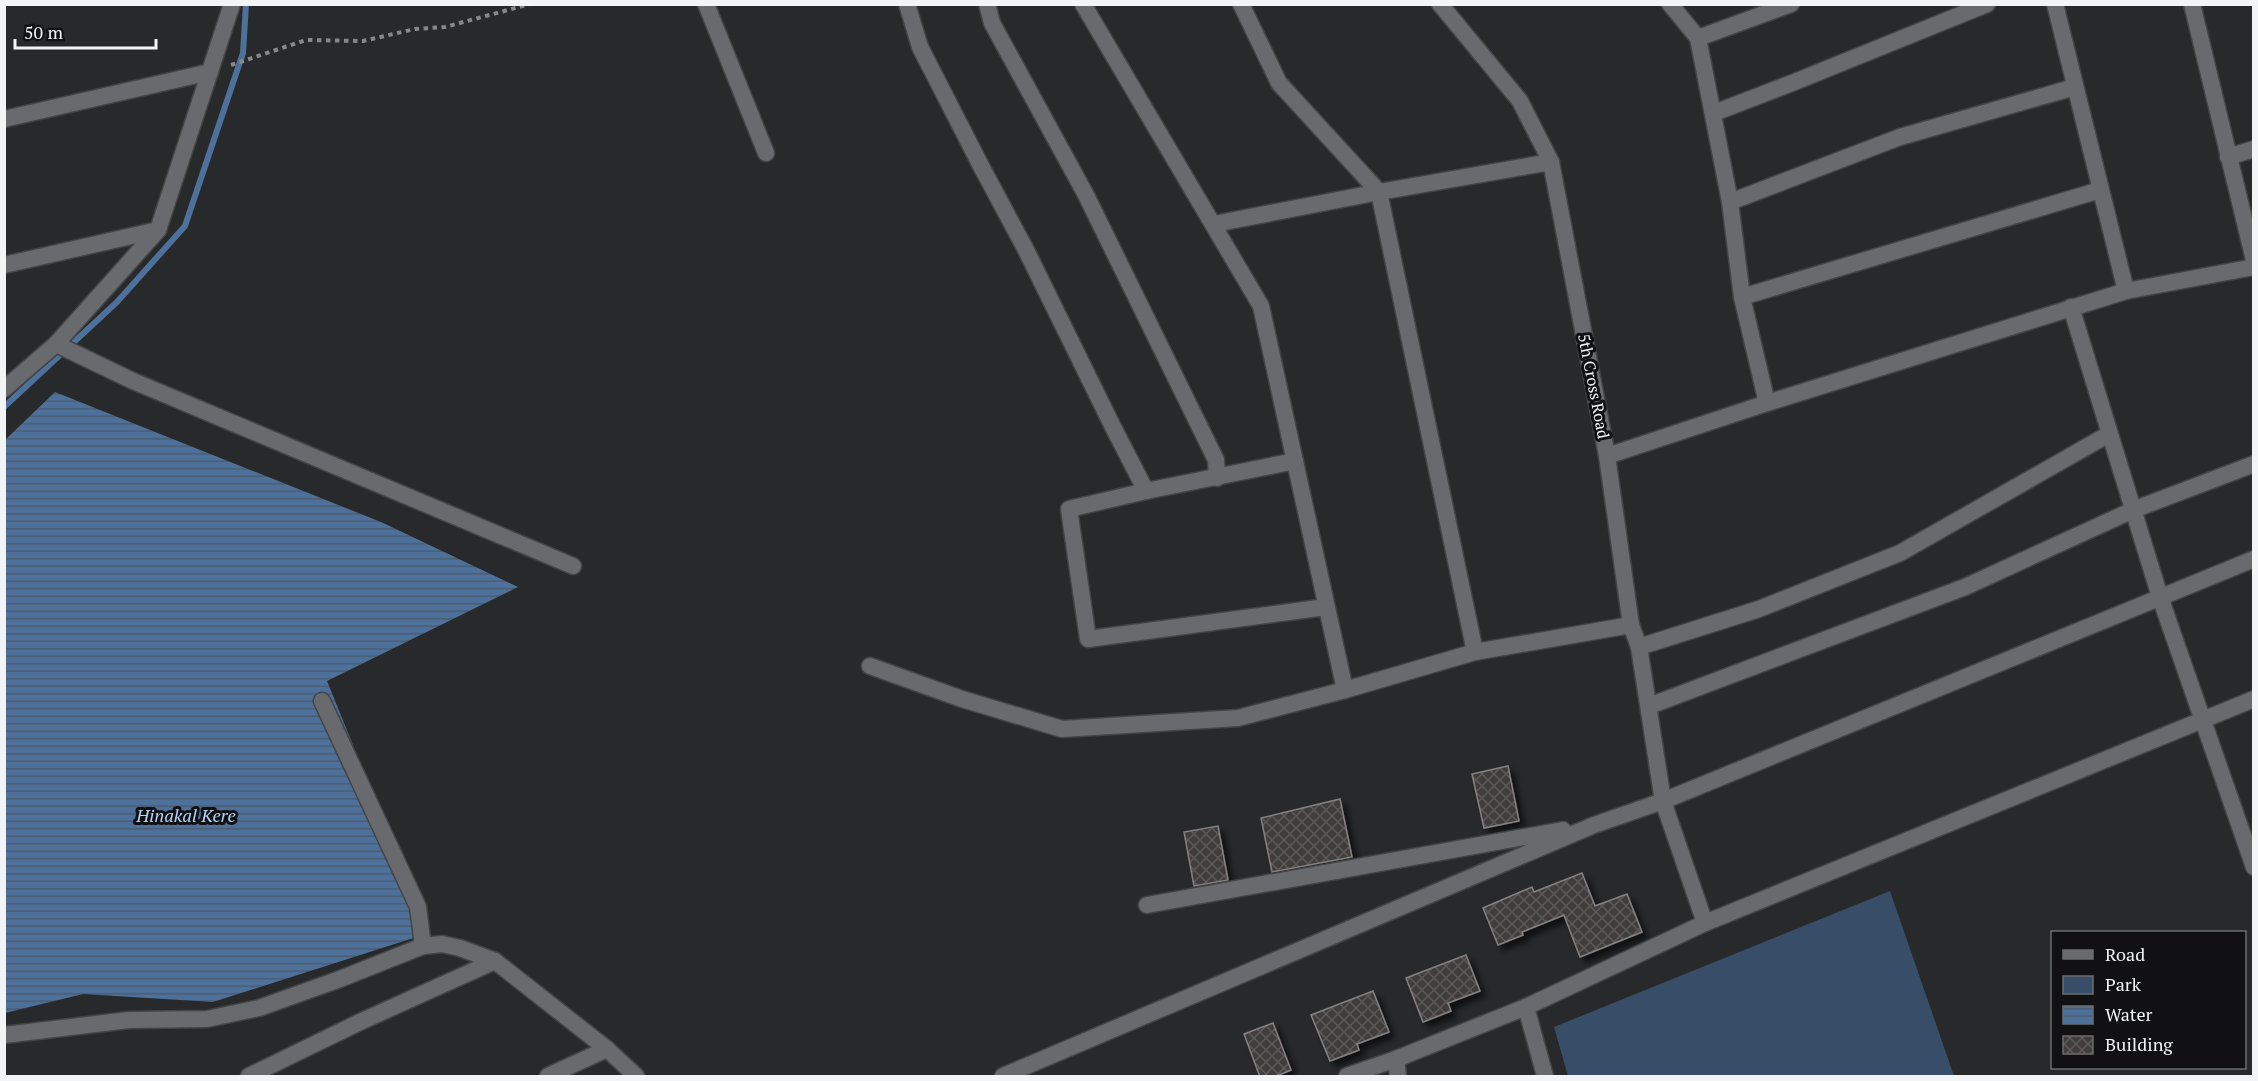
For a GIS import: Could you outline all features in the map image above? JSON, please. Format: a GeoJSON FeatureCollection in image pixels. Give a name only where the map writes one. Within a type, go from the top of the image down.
{"type":"FeatureCollection","features":[{"type":"Feature","properties":{"kind":"street"},"geometry":{"type":"LineString","coordinates":[[4,389],[56,344],[158,230],[232,4]]}},
{"type":"Feature","properties":{"kind":"street"},"geometry":{"type":"LineString","coordinates":[[706,4],[766,153]]}},
{"type":"Feature","properties":{"kind":"street"},"geometry":{"type":"LineString","coordinates":[[907,4],[920,47],[1026,250],[1146,491]]}},
{"type":"Feature","properties":{"kind":"street"},"geometry":{"type":"LineString","coordinates":[[987,4],[992,23],[1086,195],[1216,460],[1217,478]]}},
{"type":"Feature","properties":{"kind":"street"},"geometry":{"type":"LineString","coordinates":[[1083,4],[1261,306],[1345,690]]}},
{"type":"Feature","properties":{"kind":"street"},"geometry":{"type":"LineString","coordinates":[[1240,4],[1279,83],[1379,192],[1475,652]]}},
{"type":"Feature","properties":{"kind":"street","name":"5th Cross Road"},"geometry":{"type":"LineString","coordinates":[[1440,4],[1520,101],[1551,162],[1607,456],[1631,625],[1639,647],[1663,801],[1705,923]]}},
{"type":"Feature","properties":{"kind":"street"},"geometry":{"type":"LineString","coordinates":[[1670,4],[1698,38],[1730,202],[1742,297],[1767,403]]}},
{"type":"Feature","properties":{"kind":"street"},"geometry":{"type":"LineString","coordinates":[[1698,38],[1791,4]]}},
{"type":"Feature","properties":{"kind":"street"},"geometry":{"type":"LineString","coordinates":[[1714,113],[1986,4]]}},
{"type":"Feature","properties":{"kind":"street"},"geometry":{"type":"LineString","coordinates":[[2055,4],[2126,291]]}},
{"type":"Feature","properties":{"kind":"street"},"geometry":{"type":"LineString","coordinates":[[2192,4],[2253,260]]}},
{"type":"Feature","properties":{"kind":"street"},"geometry":{"type":"LineString","coordinates":[[4,119],[210,72]]}},
{"type":"Feature","properties":{"kind":"street"},"geometry":{"type":"LineString","coordinates":[[1730,202],[1900,137],[2075,87]]}},
{"type":"Feature","properties":{"kind":"street"},"geometry":{"type":"LineString","coordinates":[[2228,157],[2253,149]]}},
{"type":"Feature","properties":{"kind":"street"},"geometry":{"type":"LineString","coordinates":[[1214,224],[1551,162]]}},
{"type":"Feature","properties":{"kind":"street"},"geometry":{"type":"LineString","coordinates":[[1742,297],[2100,190]]}},
{"type":"Feature","properties":{"kind":"street"},"geometry":{"type":"LineString","coordinates":[[4,265],[158,230]]}},
{"type":"Feature","properties":{"kind":"street"},"geometry":{"type":"LineString","coordinates":[[1607,456],[2071,307],[2126,291],[2253,267]]}},
{"type":"Feature","properties":{"kind":"street"},"geometry":{"type":"LineString","coordinates":[[2071,307],[2160,597],[2253,867]]}},
{"type":"Feature","properties":{"kind":"street"},"geometry":{"type":"LineString","coordinates":[[56,344],[134,381],[573,566]]}},
{"type":"Feature","properties":{"kind":"street"},"geometry":{"type":"LineString","coordinates":[[1639,647],[1760,609],[1900,553],[2109,434]]}},
{"type":"Feature","properties":{"kind":"street"},"geometry":{"type":"LineString","coordinates":[[1294,461],[1069,509],[1088,639],[1326,607]]}},
{"type":"Feature","properties":{"kind":"street"},"geometry":{"type":"LineString","coordinates":[[1649,706],[1965,587],[2133,510],[2253,464]]}},
{"type":"Feature","properties":{"kind":"street"},"geometry":{"type":"LineString","coordinates":[[1003,1077],[1594,825],[1663,801],[2253,559]]}},
{"type":"Feature","properties":{"kind":"street"},"geometry":{"type":"LineString","coordinates":[[870,666],[962,699],[1062,729],[1238,718],[1475,652],[1631,625]]}},
{"type":"Feature","properties":{"kind":"street"},"geometry":{"type":"LineString","coordinates":[[1347,1077],[1526,1007],[1705,923],[2253,699]]}},
{"type":"Feature","properties":{"kind":"street"},"geometry":{"type":"LineString","coordinates":[[322,701],[418,907],[423,946]]}},
{"type":"Feature","properties":{"kind":"street"},"geometry":{"type":"LineString","coordinates":[[1148,905],[1594,825]]}},
{"type":"Feature","properties":{"kind":"street"},"geometry":{"type":"LineString","coordinates":[[4,1035],[129,1020],[207,1019],[249,1010],[340,979],[423,946],[442,944],[495,961],[607,1049],[636,1077]]}},
{"type":"Feature","properties":{"kind":"street"},"geometry":{"type":"LineString","coordinates":[[249,1077],[362,1021],[495,961]]}},
{"type":"Feature","properties":{"kind":"street"},"geometry":{"type":"LineString","coordinates":[[1526,1007],[1545,1077]]}},
{"type":"Feature","properties":{"kind":"street"},"geometry":{"type":"LineString","coordinates":[[548,1077],[607,1049]]}},
{"type":"Feature","properties":{"kind":"street"},"geometry":{"type":"LineString","coordinates":[[1396,1059],[1398,1077]]}},
{"type":"Feature","properties":{"kind":"path"},"geometry":{"type":"LineString","coordinates":[[226,66],[306,40],[363,41],[415,29],[445,27],[530,4]]}},
{"type":"Feature","properties":{"kind":"green space"},"geometry":{"type":"Polygon","coordinates":[[[1890,891],[1954,1076],[1568,1076],[1554,1027],[1890,891]]]}},
{"type":"Feature","properties":{"kind":"water","name":"Hinakal Kere"},"geometry":{"type":"Polygon","coordinates":[[[55,392],[381,522],[518,587],[327,681],[429,933],[213,1002],[83,994],[5,1013],[5,440],[55,392]]]}},
{"type":"Feature","properties":{"kind":"building"},"geometry":{"type":"Polygon","coordinates":[[[1508,766],[1519,821],[1484,828],[1472,774],[1508,766]]]}},
{"type":"Feature","properties":{"kind":"building"},"geometry":{"type":"Polygon","coordinates":[[[1340,799],[1352,857],[1272,872],[1261,818],[1340,799]]]}},
{"type":"Feature","properties":{"kind":"building"},"geometry":{"type":"Polygon","coordinates":[[[1218,826],[1228,880],[1194,886],[1184,832],[1218,826]]]}},
{"type":"Feature","properties":{"kind":"building"},"geometry":{"type":"Polygon","coordinates":[[[1582,873],[1595,906],[1627,894],[1642,932],[1580,957],[1564,915],[1522,932],[1523,935],[1498,945],[1483,908],[1532,887],[1534,892],[1582,873]]]}},
{"type":"Feature","properties":{"kind":"building"},"geometry":{"type":"Polygon","coordinates":[[[1466,955],[1480,991],[1448,1003],[1451,1011],[1423,1022],[1406,978],[1466,955]]]}},
{"type":"Feature","properties":{"kind":"building"},"geometry":{"type":"Polygon","coordinates":[[[1373,991],[1389,1032],[1357,1044],[1359,1050],[1330,1061],[1311,1015],[1373,991]]]}},
{"type":"Feature","properties":{"kind":"building"},"geometry":{"type":"Polygon","coordinates":[[[1273,1023],[1291,1070],[1274,1077],[1260,1077],[1244,1034],[1273,1023]]]}},
{"type":"Feature","properties":{"kind":"waterway"},"geometry":{"type":"LineString","coordinates":[[4,407],[117,302],[185,226],[243,53],[246,4]]}}]}
